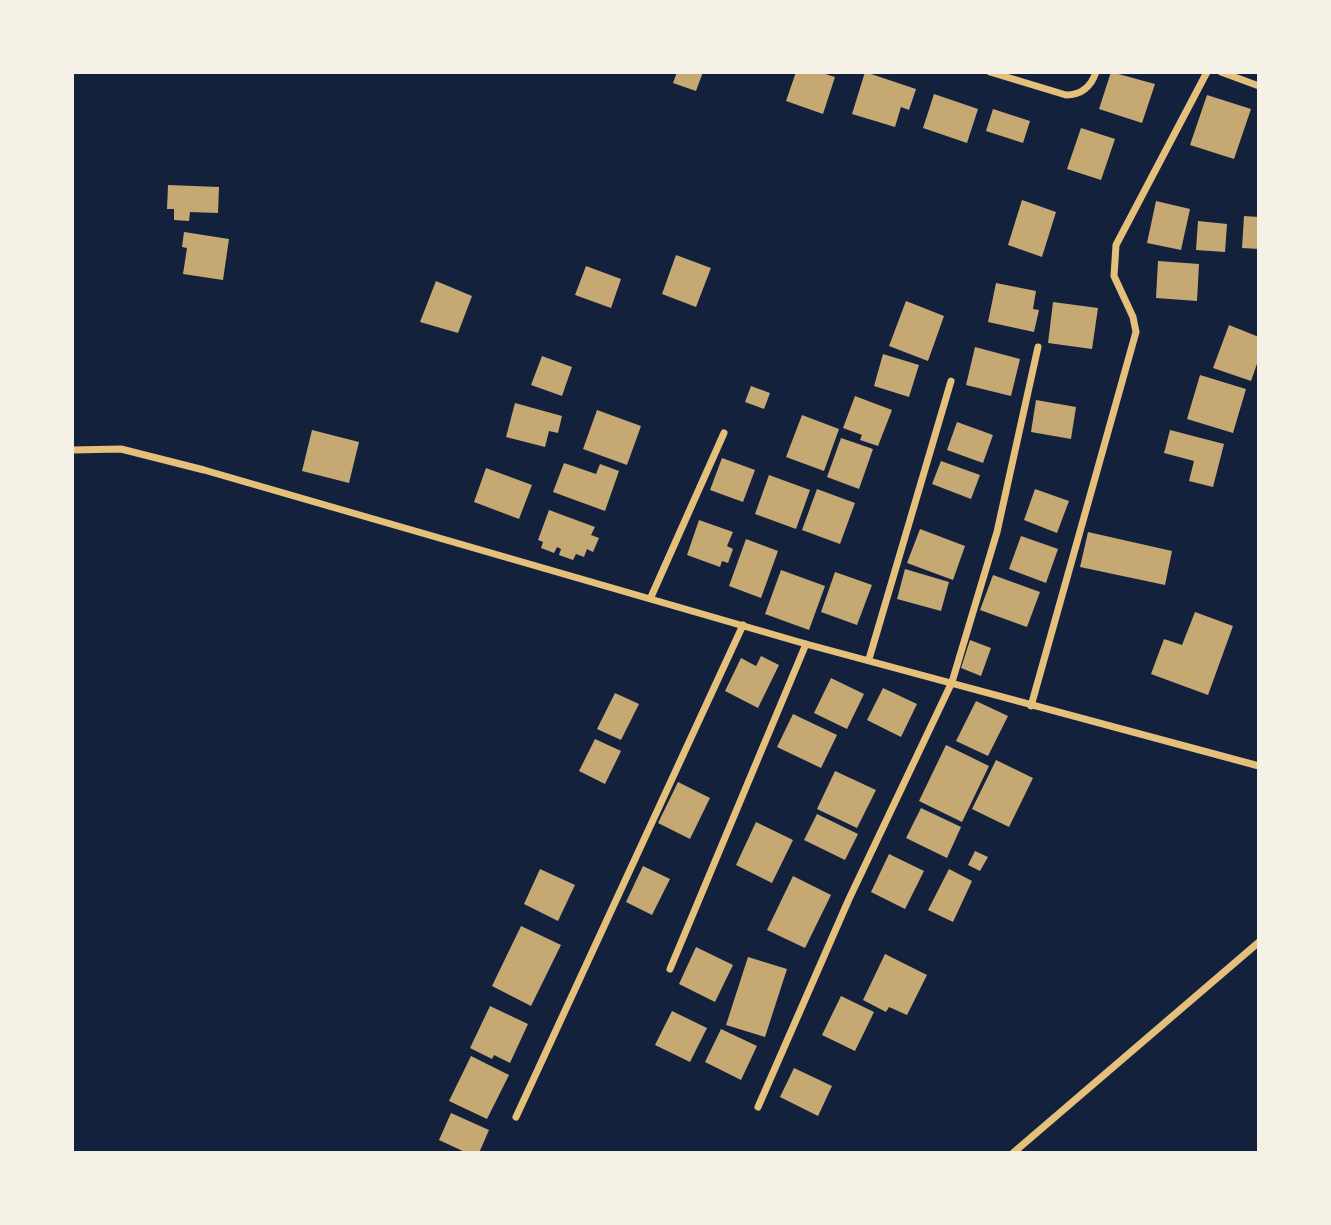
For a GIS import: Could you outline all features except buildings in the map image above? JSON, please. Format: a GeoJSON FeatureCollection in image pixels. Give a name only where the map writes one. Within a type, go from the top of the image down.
{"type":"FeatureCollection","features":[{"type":"Feature","properties":{"kind":"street"},"geometry":{"type":"LineString","coordinates":[[990,72],[1066,95],[1076,95],[1087,88],[1096,72]]}},
{"type":"Feature","properties":{"kind":"street"},"geometry":{"type":"LineString","coordinates":[[1031,706],[1136,332],[1133,317],[1114,276],[1116,245],[1207,72]]}},
{"type":"Feature","properties":{"kind":"street"},"geometry":{"type":"LineString","coordinates":[[1221,72],[1259,86]]}},
{"type":"Feature","properties":{"kind":"street"},"geometry":{"type":"LineString","coordinates":[[758,1107],[849,900],[953,682],[997,532],[1038,347]]}},
{"type":"Feature","properties":{"kind":"street"},"geometry":{"type":"LineString","coordinates":[[869,659],[951,381]]}},
{"type":"Feature","properties":{"kind":"street"},"geometry":{"type":"LineString","coordinates":[[651,597],[724,433]]}},
{"type":"Feature","properties":{"kind":"street"},"geometry":{"type":"LineString","coordinates":[[72,450],[121,449],[204,470],[806,643],[1259,766]]}},
{"type":"Feature","properties":{"kind":"street"},"geometry":{"type":"LineString","coordinates":[[516,1118],[743,625]]}},
{"type":"Feature","properties":{"kind":"street"},"geometry":{"type":"LineString","coordinates":[[670,969],[806,643]]}},
{"type":"Feature","properties":{"kind":"street"},"geometry":{"type":"LineString","coordinates":[[1013,1153],[1259,942]]}}]}
